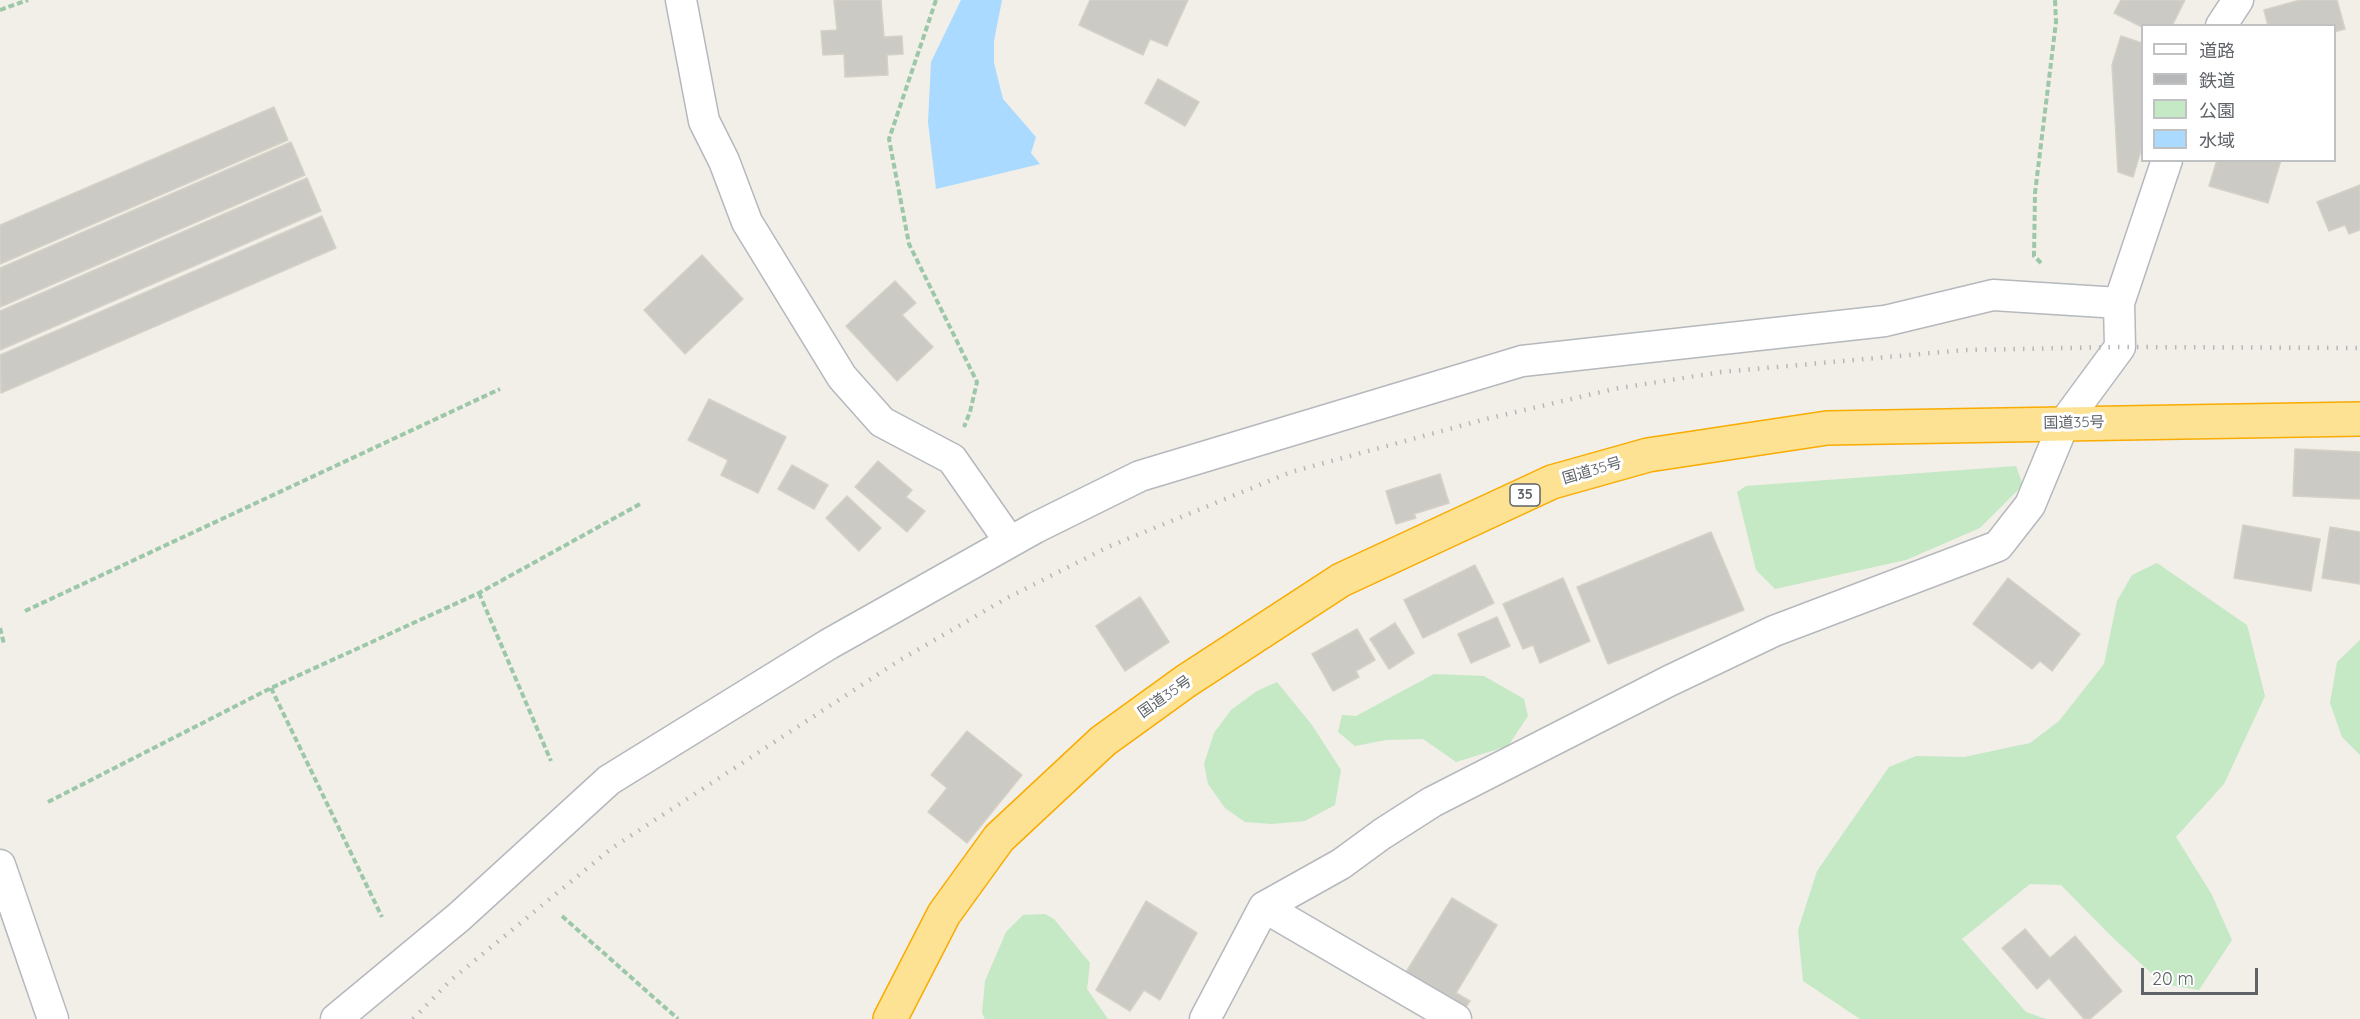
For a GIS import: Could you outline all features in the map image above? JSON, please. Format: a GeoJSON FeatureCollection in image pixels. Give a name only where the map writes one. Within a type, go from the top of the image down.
{"type":"FeatureCollection","features":[{"type":"Feature","properties":{"kind":"highway","name":"国道35号"},"geometry":{"type":"LineString","coordinates":[[890,1019],[944,914],[999,838],[1103,741],[1186,681],[1341,580],[1552,482],[1648,455],[1827,428],[2360,419]]}},
{"type":"Feature","properties":{"kind":"street"},"geometry":{"type":"LineString","coordinates":[[681,0],[704,121],[724,161],[747,222],[842,377],[882,422],[952,459],[1010,542]]}},
{"type":"Feature","properties":{"kind":"street"},"geometry":{"type":"LineString","coordinates":[[2223,24],[2238,0]]}},
{"type":"Feature","properties":{"kind":"street"},"geometry":{"type":"LineString","coordinates":[[1205,1019],[1264,907],[1341,864],[1432,802],[1669,681],[1774,631],[1998,546],[2030,504],[2064,423],[2120,347],[2119,303],[2166,162]]}},
{"type":"Feature","properties":{"kind":"street"},"geometry":{"type":"LineString","coordinates":[[336,1019],[459,917],[609,780],[829,644],[1010,542],[1140,476],[1522,361],[1886,321],[1993,295],[2119,303]]}},
{"type":"Feature","properties":{"kind":"street"},"geometry":{"type":"LineString","coordinates":[[0,865],[53,1019]]}},
{"type":"Feature","properties":{"kind":"street"},"geometry":{"type":"LineString","coordinates":[[1264,907],[1456,1019]]}},
{"type":"Feature","properties":{"kind":"path"},"geometry":{"type":"LineString","coordinates":[[0,10],[28,0]]}},
{"type":"Feature","properties":{"kind":"path"},"geometry":{"type":"LineString","coordinates":[[936,0],[889,139],[909,244],[977,382],[970,412],[952,459]]}},
{"type":"Feature","properties":{"kind":"path"},"geometry":{"type":"LineString","coordinates":[[2055,0],[2056,22],[2035,193],[2034,256],[2077,300]]}},
{"type":"Feature","properties":{"kind":"path"},"geometry":{"type":"LineString","coordinates":[[25,611],[500,389]]}},
{"type":"Feature","properties":{"kind":"path"},"geometry":{"type":"LineString","coordinates":[[48,802],[271,688],[479,593],[640,504]]}},
{"type":"Feature","properties":{"kind":"path"},"geometry":{"type":"LineString","coordinates":[[479,593],[551,761]]}},
{"type":"Feature","properties":{"kind":"path"},"geometry":{"type":"LineString","coordinates":[[0,628],[4,644]]}},
{"type":"Feature","properties":{"kind":"path"},"geometry":{"type":"LineString","coordinates":[[271,688],[382,917]]}},
{"type":"Feature","properties":{"kind":"path"},"geometry":{"type":"LineString","coordinates":[[562,916],[678,1019]]}},
{"type":"Feature","properties":{"kind":"green space"},"geometry":{"type":"Polygon","coordinates":[[[2016,466],[2023,485],[1980,528],[1906,560],[1775,589],[1756,570],[1737,492],[1746,486],[2016,466]]]}},
{"type":"Feature","properties":{"kind":"green space"},"geometry":{"type":"Polygon","coordinates":[[[2157,563],[2247,625],[2265,696],[2224,784],[2176,837],[2211,893],[2232,940],[2199,990],[2163,984],[2113,938],[2061,885],[2030,884],[1962,939],[2026,1012],[2046,1019],[1860,1019],[1803,981],[1798,930],[1817,871],[1889,767],[1916,756],[1964,757],[2030,743],[2059,721],[2104,664],[2117,601],[2132,575],[2157,563]]]}},
{"type":"Feature","properties":{"kind":"green space"},"geometry":{"type":"Polygon","coordinates":[[[2360,640],[2360,755],[2342,737],[2330,703],[2337,662],[2360,640]]]}},
{"type":"Feature","properties":{"kind":"green space"},"geometry":{"type":"Polygon","coordinates":[[[1434,674],[1484,676],[1524,699],[1528,716],[1508,746],[1456,762],[1423,739],[1386,740],[1355,746],[1338,732],[1342,715],[1356,716],[1434,674]]]}},
{"type":"Feature","properties":{"kind":"green space"},"geometry":{"type":"Polygon","coordinates":[[[1277,682],[1312,725],[1341,770],[1335,805],[1305,821],[1272,824],[1245,822],[1225,808],[1208,784],[1204,764],[1214,733],[1231,710],[1257,691],[1277,682]]]}},
{"type":"Feature","properties":{"kind":"green space"},"geometry":{"type":"Polygon","coordinates":[[[1045,914],[1054,919],[1090,963],[1087,989],[1108,1019],[985,1019],[982,1013],[985,981],[1006,932],[1023,915],[1045,914]]]}},
{"type":"Feature","properties":{"kind":"water"},"geometry":{"type":"Polygon","coordinates":[[[961,0],[1002,0],[994,41],[994,63],[1003,99],[1036,137],[1031,153],[1040,164],[936,189],[928,122],[931,62],[961,0]]]}},
{"type":"Feature","properties":{"kind":"building"},"geometry":{"type":"Polygon","coordinates":[[[834,0],[881,0],[884,37],[902,36],[903,54],[887,55],[888,75],[845,77],[844,54],[823,55],[821,31],[837,30],[834,0]]]}},
{"type":"Feature","properties":{"kind":"building"},"geometry":{"type":"Polygon","coordinates":[[[1090,0],[1188,0],[1167,46],[1150,39],[1143,55],[1079,25],[1090,0]]]}},
{"type":"Feature","properties":{"kind":"building"},"geometry":{"type":"Polygon","coordinates":[[[2121,0],[2185,0],[2173,24],[2141,24],[2141,26],[2114,13],[2121,0]]]}},
{"type":"Feature","properties":{"kind":"building"},"geometry":{"type":"Polygon","coordinates":[[[2300,0],[2337,0],[2345,29],[2336,31],[2336,24],[2268,24],[2264,10],[2300,0]]]}},
{"type":"Feature","properties":{"kind":"building"},"geometry":{"type":"Polygon","coordinates":[[[2121,36],[2141,43],[2141,150],[2133,177],[2118,172],[2112,65],[2121,36]]]}},
{"type":"Feature","properties":{"kind":"building"},"geometry":{"type":"Polygon","coordinates":[[[1158,79],[1199,102],[1185,126],[1145,103],[1158,79]]]}},
{"type":"Feature","properties":{"kind":"building"},"geometry":{"type":"Polygon","coordinates":[[[274,107],[288,140],[0,264],[0,225],[274,107]]]}},
{"type":"Feature","properties":{"kind":"building"},"geometry":{"type":"Polygon","coordinates":[[[291,142],[305,175],[0,307],[0,268],[291,142]]]}},
{"type":"Feature","properties":{"kind":"building"},"geometry":{"type":"Polygon","coordinates":[[[2216,162],[2280,162],[2268,203],[2209,186],[2216,162]]]}},
{"type":"Feature","properties":{"kind":"building"},"geometry":{"type":"Polygon","coordinates":[[[307,178],[321,211],[0,350],[0,311],[307,178]]]}},
{"type":"Feature","properties":{"kind":"building"},"geometry":{"type":"Polygon","coordinates":[[[2360,185],[2360,230],[2349,234],[2345,225],[2329,231],[2317,202],[2360,185]]]}},
{"type":"Feature","properties":{"kind":"building"},"geometry":{"type":"Polygon","coordinates":[[[322,216],[336,248],[1,393],[0,355],[322,216]]]}},
{"type":"Feature","properties":{"kind":"building"},"geometry":{"type":"Polygon","coordinates":[[[702,255],[743,299],[685,354],[644,310],[702,255]]]}},
{"type":"Feature","properties":{"kind":"building"},"geometry":{"type":"Polygon","coordinates":[[[895,281],[916,303],[902,315],[933,347],[897,381],[846,326],[895,281]]]}},
{"type":"Feature","properties":{"kind":"building"},"geometry":{"type":"Polygon","coordinates":[[[709,399],[786,437],[758,493],[721,475],[728,460],[688,440],[709,399]]]}},
{"type":"Feature","properties":{"kind":"building"},"geometry":{"type":"Polygon","coordinates":[[[2295,449],[2360,452],[2360,499],[2293,496],[2295,449]]]}},
{"type":"Feature","properties":{"kind":"building"},"geometry":{"type":"Polygon","coordinates":[[[878,461],[912,490],[906,497],[925,511],[907,532],[855,487],[878,461]]]}},
{"type":"Feature","properties":{"kind":"building"},"geometry":{"type":"Polygon","coordinates":[[[792,465],[828,485],[814,509],[778,489],[792,465]]]}},
{"type":"Feature","properties":{"kind":"building"},"geometry":{"type":"Polygon","coordinates":[[[1440,474],[1449,503],[1414,514],[1416,518],[1396,524],[1386,491],[1440,474]]]}},
{"type":"Feature","properties":{"kind":"building"},"geometry":{"type":"Polygon","coordinates":[[[847,496],[881,528],[859,551],[826,518],[847,496]]]}},
{"type":"Feature","properties":{"kind":"building"},"geometry":{"type":"Polygon","coordinates":[[[2243,525],[2320,539],[2311,591],[2234,578],[2243,525]]]}},
{"type":"Feature","properties":{"kind":"building"},"geometry":{"type":"Polygon","coordinates":[[[2330,527],[2360,532],[2360,584],[2322,578],[2330,527]]]}},
{"type":"Feature","properties":{"kind":"building"},"geometry":{"type":"Polygon","coordinates":[[[1711,532],[1744,610],[1608,664],[1577,587],[1711,532]]]}},
{"type":"Feature","properties":{"kind":"building"},"geometry":{"type":"Polygon","coordinates":[[[1475,565],[1494,603],[1423,638],[1404,600],[1475,565]]]}},
{"type":"Feature","properties":{"kind":"building"},"geometry":{"type":"Polygon","coordinates":[[[1563,578],[1590,641],[1540,663],[1533,645],[1523,649],[1503,604],[1563,578]]]}},
{"type":"Feature","properties":{"kind":"building"},"geometry":{"type":"Polygon","coordinates":[[[2008,578],[2080,634],[2052,671],[2040,661],[2032,669],[1973,624],[2008,578]]]}},
{"type":"Feature","properties":{"kind":"building"},"geometry":{"type":"Polygon","coordinates":[[[1140,597],[1169,642],[1125,671],[1096,626],[1140,597]]]}},
{"type":"Feature","properties":{"kind":"building"},"geometry":{"type":"Polygon","coordinates":[[[1497,617],[1510,646],[1471,663],[1458,634],[1497,617]]]}},
{"type":"Feature","properties":{"kind":"building"},"geometry":{"type":"Polygon","coordinates":[[[1395,623],[1414,653],[1389,669],[1370,639],[1395,623]]]}},
{"type":"Feature","properties":{"kind":"building"},"geometry":{"type":"Polygon","coordinates":[[[1357,629],[1375,660],[1356,671],[1359,677],[1333,691],[1312,654],[1357,629]]]}},
{"type":"Feature","properties":{"kind":"building"},"geometry":{"type":"Polygon","coordinates":[[[967,731],[1022,775],[967,843],[928,812],[947,788],[931,775],[967,731]]]}},
{"type":"Feature","properties":{"kind":"building"},"geometry":{"type":"Polygon","coordinates":[[[1452,898],[1497,925],[1456,993],[1470,1001],[1462,1013],[1403,977],[1452,898]]]}},
{"type":"Feature","properties":{"kind":"building"},"geometry":{"type":"Polygon","coordinates":[[[1146,901],[1197,933],[1160,1000],[1144,990],[1130,1011],[1096,990],[1146,901]]]}},
{"type":"Feature","properties":{"kind":"building"},"geometry":{"type":"Polygon","coordinates":[[[2025,929],[2050,958],[2075,936],[2122,991],[2090,1019],[2084,1019],[2049,978],[2037,989],[2002,948],[2025,929]]]}},
{"type":"Feature","properties":{"kind":"railway"},"geometry":{"type":"LineString","coordinates":[[413,1019],[451,980],[612,848],[900,660],[1007,598],[1108,547],[1291,472],[1486,419],[1614,389],[1721,372],[1965,350],[2120,347],[2360,348]]}}]}
